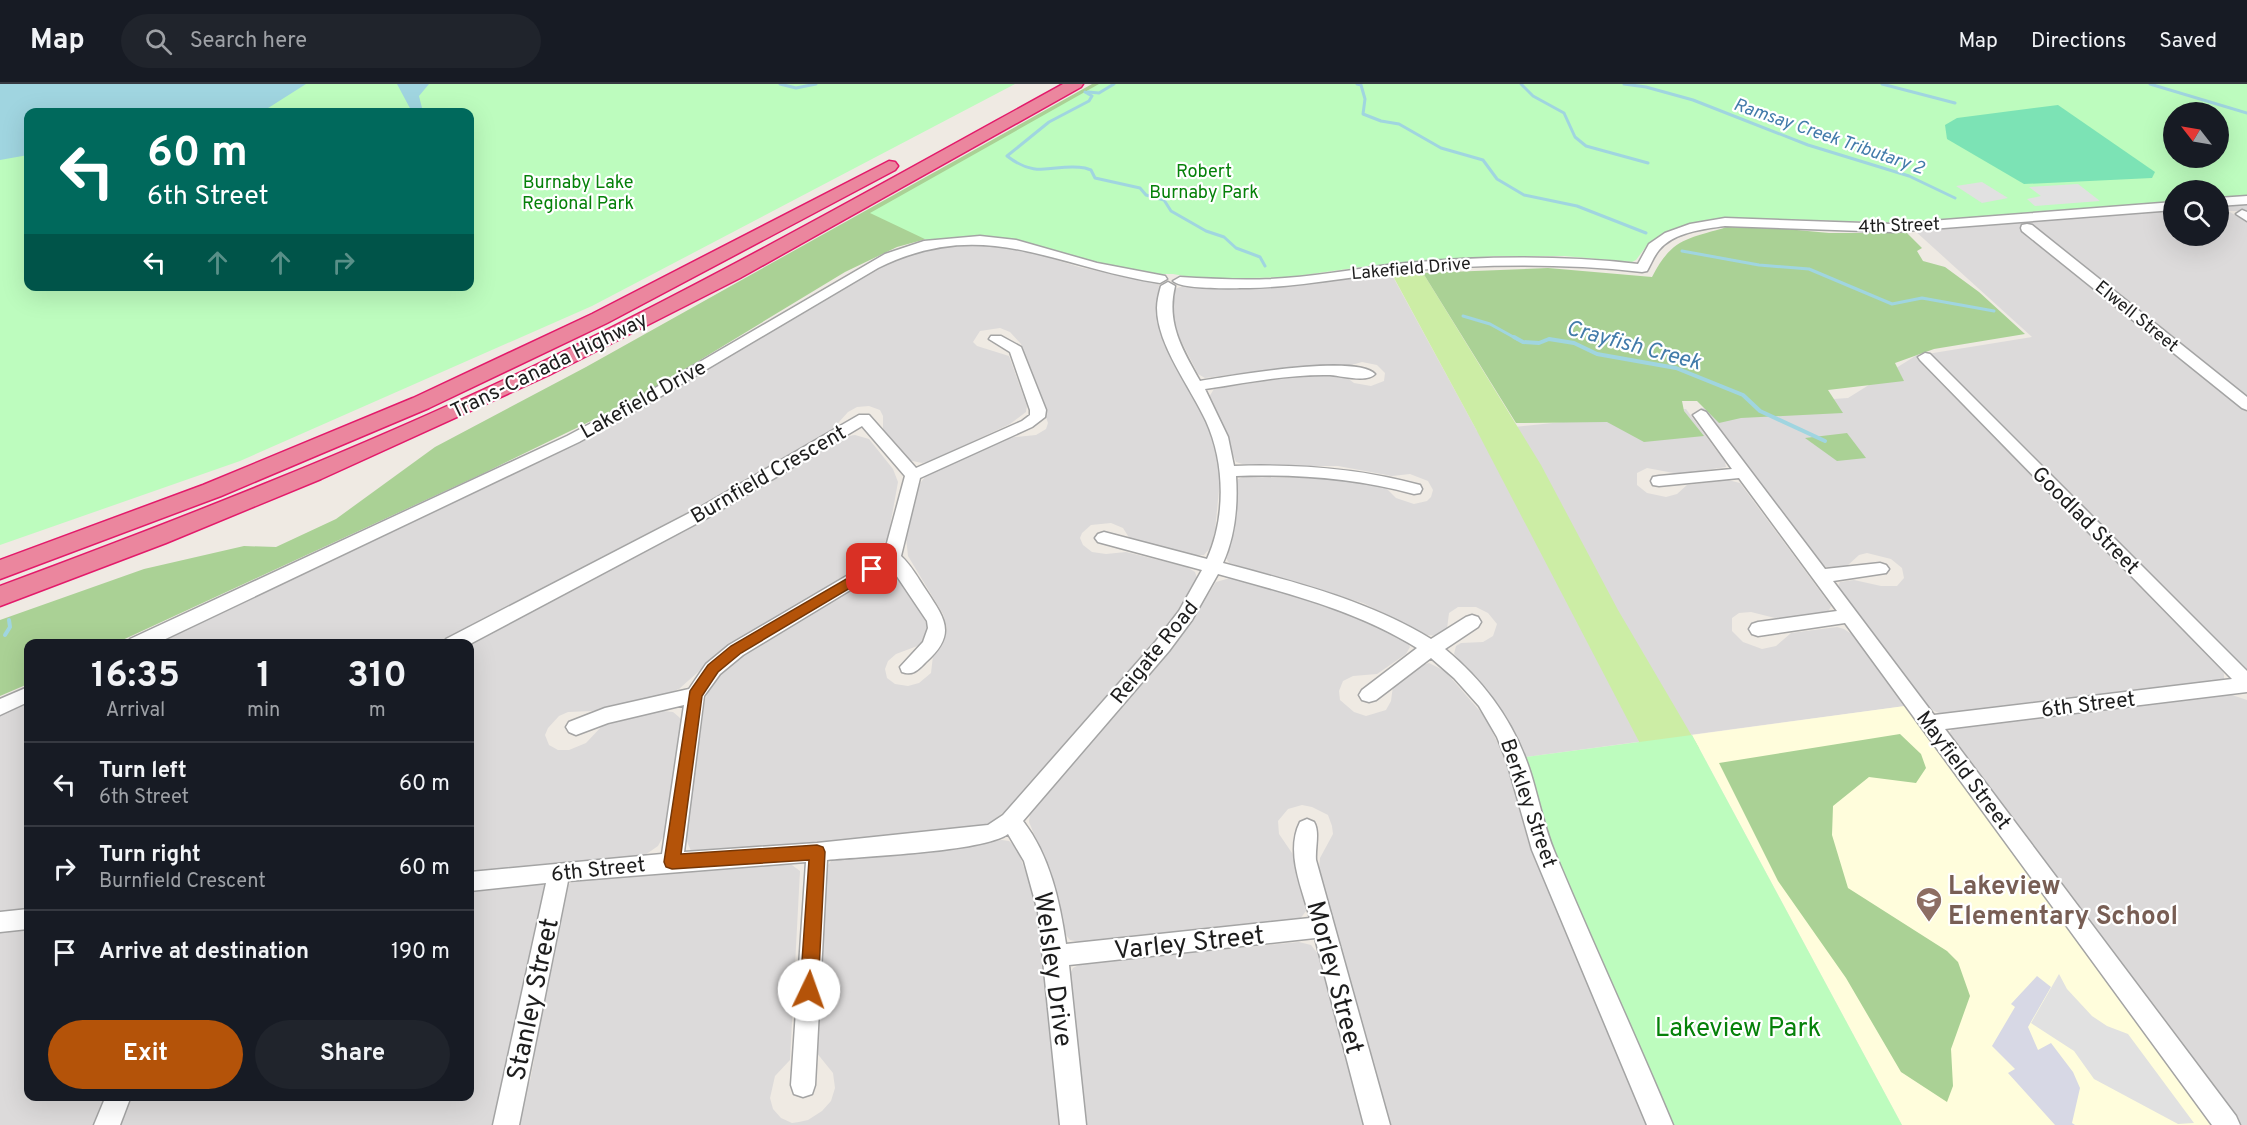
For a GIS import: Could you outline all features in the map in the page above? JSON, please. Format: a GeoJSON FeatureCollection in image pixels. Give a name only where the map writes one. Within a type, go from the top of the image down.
{"type":"FeatureCollection","features":[{"type":"Feature","properties":{"kind":"highway","name":"Trans-Canada Highway"},"geometry":{"type":"LineString","coordinates":[[0,570],[230,483],[408,408],[556,340],[677,279],[1040,84]]}},
{"type":"Feature","properties":{"kind":"highway","name":"Trans-Canada Highway"},"geometry":{"type":"LineString","coordinates":[[0,596],[217,513],[414,430],[525,379],[697,292],[1075,84]]}},
{"type":"Feature","properties":{"kind":"street"},"geometry":{"type":"LineString","coordinates":[[2229,201],[2247,200]]}},
{"type":"Feature","properties":{"kind":"street","name":"4th Street"},"geometry":{"type":"LineString","coordinates":[[1642,268],[1654,247],[1670,236],[1695,227],[1725,222],[1892,228],[2163,207]]}},
{"type":"Feature","properties":{"kind":"street","name":"Elwell Street"},"geometry":{"type":"LineString","coordinates":[[2027,228],[2247,405]]}},
{"type":"Feature","properties":{"kind":"street","name":"Lakefield Drive"},"geometry":{"type":"LineString","coordinates":[[148,639],[573,439],[636,405],[863,271],[901,252],[948,241],[1002,241],[1101,268],[1169,282],[1225,284],[1290,281],[1392,268],[1522,259],[1571,260],[1642,268]]}},
{"type":"Feature","properties":{"kind":"street","name":"Reigate Road"},"geometry":{"type":"LineString","coordinates":[[1010,821],[1174,633],[1215,567],[1228,516],[1228,471],[1219,434],[1167,328],[1163,305],[1169,282]]}},
{"type":"Feature","properties":{"kind":"street"},"geometry":{"type":"LineString","coordinates":[[672,862],[695,694],[713,669],[736,650],[892,557],[913,475],[1028,424],[1037,417],[1038,410],[1016,350],[996,339]]}},
{"type":"Feature","properties":{"kind":"street","name":"Goodlad Street"},"geometry":{"type":"LineString","coordinates":[[1925,357],[2247,684]]}},
{"type":"Feature","properties":{"kind":"street"},"geometry":{"type":"LineString","coordinates":[[1197,386],[1310,369],[1368,374]]}},
{"type":"Feature","properties":{"kind":"street","name":"Mayfield Street"},"geometry":{"type":"LineString","coordinates":[[1701,415],[2227,1125]]}},
{"type":"Feature","properties":{"kind":"street","name":"Burnfield Crescent"},"geometry":{"type":"LineString","coordinates":[[463,639],[703,513],[864,418],[913,475]]}},
{"type":"Feature","properties":{"kind":"street"},"geometry":{"type":"LineString","coordinates":[[1228,471],[1334,471],[1372,477],[1414,489]]}},
{"type":"Feature","properties":{"kind":"street"},"geometry":{"type":"LineString","coordinates":[[1659,481],[1742,473]]}},
{"type":"Feature","properties":{"kind":"street","name":"Berkley Street"},"geometry":{"type":"LineString","coordinates":[[1104,538],[1360,609],[1407,632],[1432,649],[1479,692],[1505,733],[1523,776],[1535,829],[1543,850],[1660,1125]]}},
{"type":"Feature","properties":{"kind":"street"},"geometry":{"type":"LineString","coordinates":[[892,557],[901,566],[936,620],[938,627],[935,641],[909,667]]}},
{"type":"Feature","properties":{"kind":"street"},"geometry":{"type":"LineString","coordinates":[[1820,576],[1880,569]]}},
{"type":"Feature","properties":{"kind":"street"},"geometry":{"type":"LineString","coordinates":[[1758,629],[1851,616]]}},
{"type":"Feature","properties":{"kind":"street"},"geometry":{"type":"LineString","coordinates":[[1369,695],[1472,622]]}},
{"type":"Feature","properties":{"kind":"street","name":"6th Street"},"geometry":{"type":"LineString","coordinates":[[1929,723],[2247,684]]}},
{"type":"Feature","properties":{"kind":"street"},"geometry":{"type":"LineString","coordinates":[[576,727],[605,716],[695,694]]}},
{"type":"Feature","properties":{"kind":"street"},"geometry":{"type":"LineString","coordinates":[[0,707],[24,696]]}},
{"type":"Feature","properties":{"kind":"street","name":"6th Street"},"geometry":{"type":"LineString","coordinates":[[474,881],[672,862],[817,852],[993,833],[1010,821]]}},
{"type":"Feature","properties":{"kind":"street","name":"Welsley Drive"},"geometry":{"type":"LineString","coordinates":[[1010,821],[1023,836],[1041,880],[1056,956],[1073,1125]]}},
{"type":"Feature","properties":{"kind":"street","name":"Morley Street"},"geometry":{"type":"LineString","coordinates":[[1307,828],[1304,844],[1305,860],[1321,927],[1377,1125]]}},
{"type":"Feature","properties":{"kind":"street"},"geometry":{"type":"LineString","coordinates":[[803,1085],[817,852]]}},
{"type":"Feature","properties":{"kind":"street","name":"Stanley Street"},"geometry":{"type":"LineString","coordinates":[[506,1125],[559,873]]}},
{"type":"Feature","properties":{"kind":"street"},"geometry":{"type":"LineString","coordinates":[[0,922],[24,920]]}},
{"type":"Feature","properties":{"kind":"street","name":"Varley Street"},"geometry":{"type":"LineString","coordinates":[[1056,956],[1321,927]]}},
{"type":"Feature","properties":{"kind":"street"},"geometry":{"type":"LineString","coordinates":[[107,1125],[117,1101]]}},
{"type":"Feature","properties":{"kind":"shaded area"},"geometry":{"type":"Polygon","coordinates":[[[1982,182],[2008,198],[1982,203],[1956,186],[1982,182]]]}},
{"type":"Feature","properties":{"kind":"shaded area"},"geometry":{"type":"Polygon","coordinates":[[[2078,184],[2100,201],[2035,206],[2027,199],[2041,196],[2029,187],[2078,184]]]}},
{"type":"Feature","properties":{"kind":"shaded area"},"geometry":{"type":"Polygon","coordinates":[[[2247,203],[2247,211],[2229,211],[2229,204],[2247,203]]]}},
{"type":"Feature","properties":{"kind":"shaded area"},"geometry":{"type":"Polygon","coordinates":[[[2163,210],[2163,246],[2229,246],[2229,212],[2247,222],[2247,399],[2022,228],[2247,412],[2247,672],[1927,354],[2032,337],[1914,230],[2163,210]]]}},
{"type":"Feature","properties":{"kind":"shaded area"},"geometry":{"type":"Polygon","coordinates":[[[989,244],[1028,251],[1079,267],[1158,284],[1160,287],[1156,306],[1158,323],[1209,428],[1216,451],[1220,479],[1215,531],[1210,548],[1204,555],[1192,555],[1137,543],[1130,539],[1123,528],[1111,523],[1091,525],[1082,533],[1080,538],[1083,545],[1092,552],[1106,554],[1126,552],[1187,567],[1195,572],[1197,578],[1172,620],[1158,638],[1011,806],[988,825],[977,829],[698,854],[691,851],[686,839],[705,700],[712,683],[730,663],[872,577],[885,574],[899,580],[925,620],[928,631],[920,645],[896,654],[888,661],[885,669],[887,678],[895,684],[908,686],[919,683],[931,673],[933,656],[942,643],[947,628],[943,614],[908,556],[906,537],[914,491],[925,477],[936,471],[1006,438],[1036,435],[1046,429],[1048,423],[1021,344],[1010,332],[1000,328],[980,331],[973,342],[977,346],[1009,356],[1027,406],[1026,412],[1010,424],[931,461],[922,463],[908,460],[883,431],[883,416],[880,410],[869,406],[857,407],[848,412],[831,431],[740,485],[447,639],[162,639],[567,448],[649,404],[881,266],[899,257],[945,245],[989,244]]]}},
{"type":"Feature","properties":{"kind":"shaded area"},"geometry":{"type":"Polygon","coordinates":[[[1391,273],[1477,431],[1686,409],[1725,462],[1726,467],[1679,474],[1647,468],[1637,473],[1637,485],[1647,493],[1666,497],[1677,494],[1687,485],[1728,480],[1740,483],[1831,606],[1828,612],[1779,619],[1751,612],[1739,613],[1732,618],[1732,631],[1743,642],[1762,649],[1776,646],[1791,633],[1837,627],[1844,629],[1853,635],[1905,706],[1526,757],[1495,702],[1454,654],[1456,646],[1461,643],[1483,642],[1493,636],[1497,624],[1488,613],[1476,607],[1458,607],[1449,613],[1447,629],[1437,636],[1427,635],[1363,603],[1229,563],[1226,558],[1236,485],[1238,479],[1243,477],[1339,478],[1385,487],[1396,498],[1414,504],[1427,501],[1433,490],[1428,481],[1410,474],[1392,476],[1338,466],[1249,466],[1236,462],[1209,397],[1214,389],[1290,377],[1319,375],[1346,377],[1354,383],[1371,386],[1384,381],[1385,373],[1377,365],[1362,362],[1345,367],[1291,367],[1205,378],[1198,374],[1175,329],[1171,305],[1174,289],[1186,285],[1391,273]]]}},
{"type":"Feature","properties":{"kind":"shaded area"},"geometry":{"type":"Polygon","coordinates":[[[1917,355],[2217,662],[2224,674],[2224,680],[1950,715],[1941,714],[1926,707],[1837,588],[1840,582],[1854,580],[1881,586],[1897,586],[1904,578],[1902,568],[1891,559],[1867,553],[1859,555],[1847,566],[1829,568],[1821,565],[1701,408],[1848,398],[1917,355]]]}},
{"type":"Feature","properties":{"kind":"shaded area"},"geometry":{"type":"Polygon","coordinates":[[[855,435],[869,439],[893,469],[898,482],[888,537],[876,556],[864,566],[726,647],[679,689],[664,695],[592,711],[568,712],[559,716],[548,728],[545,735],[549,745],[558,750],[569,750],[586,743],[602,726],[613,721],[664,711],[673,712],[679,717],[681,720],[664,835],[658,846],[639,859],[474,873],[474,642],[843,437],[855,435]]]}},
{"type":"Feature","properties":{"kind":"shaded area"},"geometry":{"type":"Polygon","coordinates":[[[1230,578],[1310,600],[1368,620],[1408,643],[1410,647],[1406,654],[1377,674],[1353,676],[1343,681],[1339,691],[1340,700],[1354,712],[1366,716],[1386,710],[1391,701],[1393,686],[1422,665],[1429,663],[1445,671],[1485,717],[1506,760],[1529,845],[1647,1125],[1386,1125],[1319,870],[1320,858],[1333,834],[1332,826],[1328,815],[1312,807],[1302,805],[1288,809],[1278,821],[1279,834],[1292,853],[1306,905],[1306,911],[1300,919],[1079,942],[1070,940],[1066,935],[1053,880],[1029,822],[1030,814],[1183,634],[1216,582],[1230,578]]]}},
{"type":"Feature","properties":{"kind":"shaded area"},"geometry":{"type":"Polygon","coordinates":[[[2229,694],[2247,700],[2247,1125],[2238,1125],[1948,734],[1953,728],[2229,694]]]}},
{"type":"Feature","properties":{"kind":"shaded area"},"geometry":{"type":"Polygon","coordinates":[[[24,703],[24,911],[0,914],[0,714],[24,703]]]}},
{"type":"Feature","properties":{"kind":"shaded area","name":"Lakeview Elementary School"},"geometry":{"type":"Polygon","coordinates":[[[1905,706],[2212,1125],[1902,1125],[1692,735],[1905,706]]]}},
{"type":"Feature","properties":{"kind":"shaded area"},"geometry":{"type":"Polygon","coordinates":[[[1009,841],[1017,848],[1033,893],[1039,919],[1059,1125],[515,1125],[521,1094],[530,1081],[534,1060],[531,1054],[565,887],[573,881],[788,862],[800,871],[790,1060],[775,1076],[770,1098],[773,1109],[781,1118],[792,1123],[808,1120],[822,1111],[831,1101],[835,1088],[833,1073],[816,1052],[825,868],[834,858],[842,855],[1009,841]]]}},
{"type":"Feature","properties":{"kind":"shaded area"},"geometry":{"type":"Polygon","coordinates":[[[534,881],[543,884],[547,889],[497,1125],[117,1125],[127,1101],[474,1101],[474,887],[534,881]]]}},
{"type":"Feature","properties":{"kind":"shaded area"},"geometry":{"type":"Polygon","coordinates":[[[24,927],[24,1101],[108,1101],[97,1125],[0,1125],[0,930],[24,927]]]}},
{"type":"Feature","properties":{"kind":"shaded area"},"geometry":{"type":"Polygon","coordinates":[[[1299,942],[1311,945],[1319,955],[1366,1125],[1085,1125],[1070,974],[1073,968],[1083,963],[1299,942]]]}},
{"type":"Feature","properties":{"kind":"shaded area"},"geometry":{"type":"Polygon","coordinates":[[[2059,974],[2067,989],[2092,1016],[2107,1026],[2128,1034],[2194,1123],[2178,1124],[2094,1079],[2074,1051],[2031,1023],[2059,974]]]}},
{"type":"Feature","properties":{"kind":"shaded area"},"geometry":{"type":"Polygon","coordinates":[[[2037,976],[2051,987],[2028,1027],[2038,1050],[2051,1043],[2073,1072],[2080,1088],[2072,1123],[2075,1125],[2055,1125],[2008,1073],[2015,1069],[1992,1046],[2015,1007],[2011,1004],[2037,976]]]}},
{"type":"Feature","properties":{"kind":"green space","name":"Burnaby Lake Regional Park"},"geometry":{"type":"Polygon","coordinates":[[[0,84],[1015,84],[592,306],[240,461],[0,545],[0,84]]]}},
{"type":"Feature","properties":{"kind":"green space"},"geometry":{"type":"Polygon","coordinates":[[[1092,84],[1291,84],[985,233],[941,235],[897,247],[845,272],[634,400],[482,474],[125,639],[24,639],[24,686],[0,696],[0,620],[144,569],[244,546],[276,547],[336,519],[435,447],[586,367],[1092,84]]]}},
{"type":"Feature","properties":{"kind":"green space","name":"Robert Burnaby Park"},"geometry":{"type":"Polygon","coordinates":[[[1099,84],[2247,84],[2247,196],[2229,197],[2229,180],[2163,180],[2163,203],[1909,223],[1711,219],[1664,233],[1648,244],[1632,262],[1564,256],[1496,256],[1361,267],[1290,277],[1201,279],[1107,266],[1002,238],[966,236],[929,241],[870,213],[1099,84]]]}},
{"type":"Feature","properties":{"kind":"green space"},"geometry":{"type":"Polygon","coordinates":[[[2058,105],[2155,172],[2152,178],[2024,184],[1947,139],[1945,125],[1957,118],[2058,105]]]}},
{"type":"Feature","properties":{"kind":"green space"},"geometry":{"type":"Polygon","coordinates":[[[1727,227],[1775,228],[1829,233],[1907,233],[1922,248],[1917,251],[1923,261],[1945,267],[1979,292],[2025,334],[1934,349],[1895,363],[1904,381],[1828,390],[1843,413],[1741,418],[1719,423],[1697,401],[1682,401],[1684,411],[1704,436],[1644,442],[1607,422],[1516,423],[1423,273],[1548,268],[1652,277],[1659,264],[1674,247],[1691,238],[1727,227]]]}},
{"type":"Feature","properties":{"kind":"green space"},"geometry":{"type":"Polygon","coordinates":[[[1423,273],[1541,465],[1618,610],[1699,748],[1646,755],[1477,431],[1393,276],[1423,273]]]}},
{"type":"Feature","properties":{"kind":"green space"},"geometry":{"type":"Polygon","coordinates":[[[1847,433],[1866,458],[1837,461],[1805,438],[1847,433]]]}},
{"type":"Feature","properties":{"kind":"green space"},"geometry":{"type":"Polygon","coordinates":[[[1900,734],[1921,754],[1926,768],[1916,783],[1869,777],[1833,806],[1832,835],[1848,888],[1947,951],[1958,962],[1970,996],[1951,1049],[1953,1086],[1947,1102],[1901,1072],[1846,978],[1778,881],[1719,763],[1900,734]]]}},
{"type":"Feature","properties":{"kind":"green space","name":"Lakeview Park"},"geometry":{"type":"Polygon","coordinates":[[[1692,735],[1902,1125],[1673,1125],[1550,841],[1526,757],[1692,735]]]}},
{"type":"Feature","properties":{"kind":"water"},"geometry":{"type":"Polygon","coordinates":[[[0,84],[306,84],[268,108],[24,108],[24,156],[0,160],[0,84]]]}},
{"type":"Feature","properties":{"kind":"water"},"geometry":{"type":"Polygon","coordinates":[[[397,84],[429,84],[419,96],[422,108],[410,108],[397,84]]]}},
{"type":"Feature","properties":{"kind":"waterway","name":"Crayfish Creek"},"geometry":{"type":"LineString","coordinates":[[780,84],[796,88],[816,84]]}},
{"type":"Feature","properties":{"kind":"waterway"},"geometry":{"type":"LineString","coordinates":[[1088,92],[1099,93],[1114,84]]}},
{"type":"Feature","properties":{"kind":"waterway"},"geometry":{"type":"LineString","coordinates":[[1357,84],[1361,85],[1365,99],[1363,114],[1381,121],[1399,124],[1441,148],[1483,160],[1497,179],[1524,195],[1577,206],[1646,233]]}},
{"type":"Feature","properties":{"kind":"waterway"},"geometry":{"type":"LineString","coordinates":[[1521,84],[1533,96],[1564,113],[1575,137],[1586,146],[1648,163]]}},
{"type":"Feature","properties":{"kind":"waterway","name":"Ramsay Creek Tributary 2"},"geometry":{"type":"LineString","coordinates":[[1624,84],[1646,87],[1693,100],[1808,145],[1909,176],[1955,198]]}},
{"type":"Feature","properties":{"kind":"waterway"},"geometry":{"type":"LineString","coordinates":[[1882,84],[1955,103]]}},
{"type":"Feature","properties":{"kind":"waterway"},"geometry":{"type":"LineString","coordinates":[[2150,84],[2247,113]]}},
{"type":"Feature","properties":{"kind":"waterway","name":"Crayfish Creek"},"geometry":{"type":"LineString","coordinates":[[1085,92],[1092,96],[1089,101],[1049,122],[1007,156],[1028,168],[1085,168],[1091,170],[1095,178],[1140,188],[1146,195],[1164,200],[1171,211],[1206,231],[1224,237],[1236,248],[1260,257],[1265,266]]}},
{"type":"Feature","properties":{"kind":"waterway"},"geometry":{"type":"LineString","coordinates":[[1682,251],[1759,265],[1809,269],[1892,304],[1922,298],[1994,311]]}},
{"type":"Feature","properties":{"kind":"waterway","name":"Crayfish Creek"},"geometry":{"type":"LineString","coordinates":[[1463,316],[1490,324],[1517,339]]}},
{"type":"Feature","properties":{"kind":"waterway","name":"Crayfish Creek"},"geometry":{"type":"LineString","coordinates":[[1514,337],[1523,342],[1539,343],[1549,339],[1574,343],[1597,354],[1676,368],[1743,395],[1760,411],[1825,441]]}},
{"type":"Feature","properties":{"kind":"waterway"},"geometry":{"type":"LineString","coordinates":[[5,635],[10,627],[9,620]]}},
{"type":"Feature","properties":{"kind":"place","name":"Lakeview Elementary School"},"geometry":{"type":"Point","coordinates":[1929,923]}},
{"type":"Feature","properties":{"kind":"route"},"geometry":{"type":"LineString","coordinates":[[809,990],[817,852],[672,862],[695,694],[713,669],[736,650],[872,569]]}}]}
